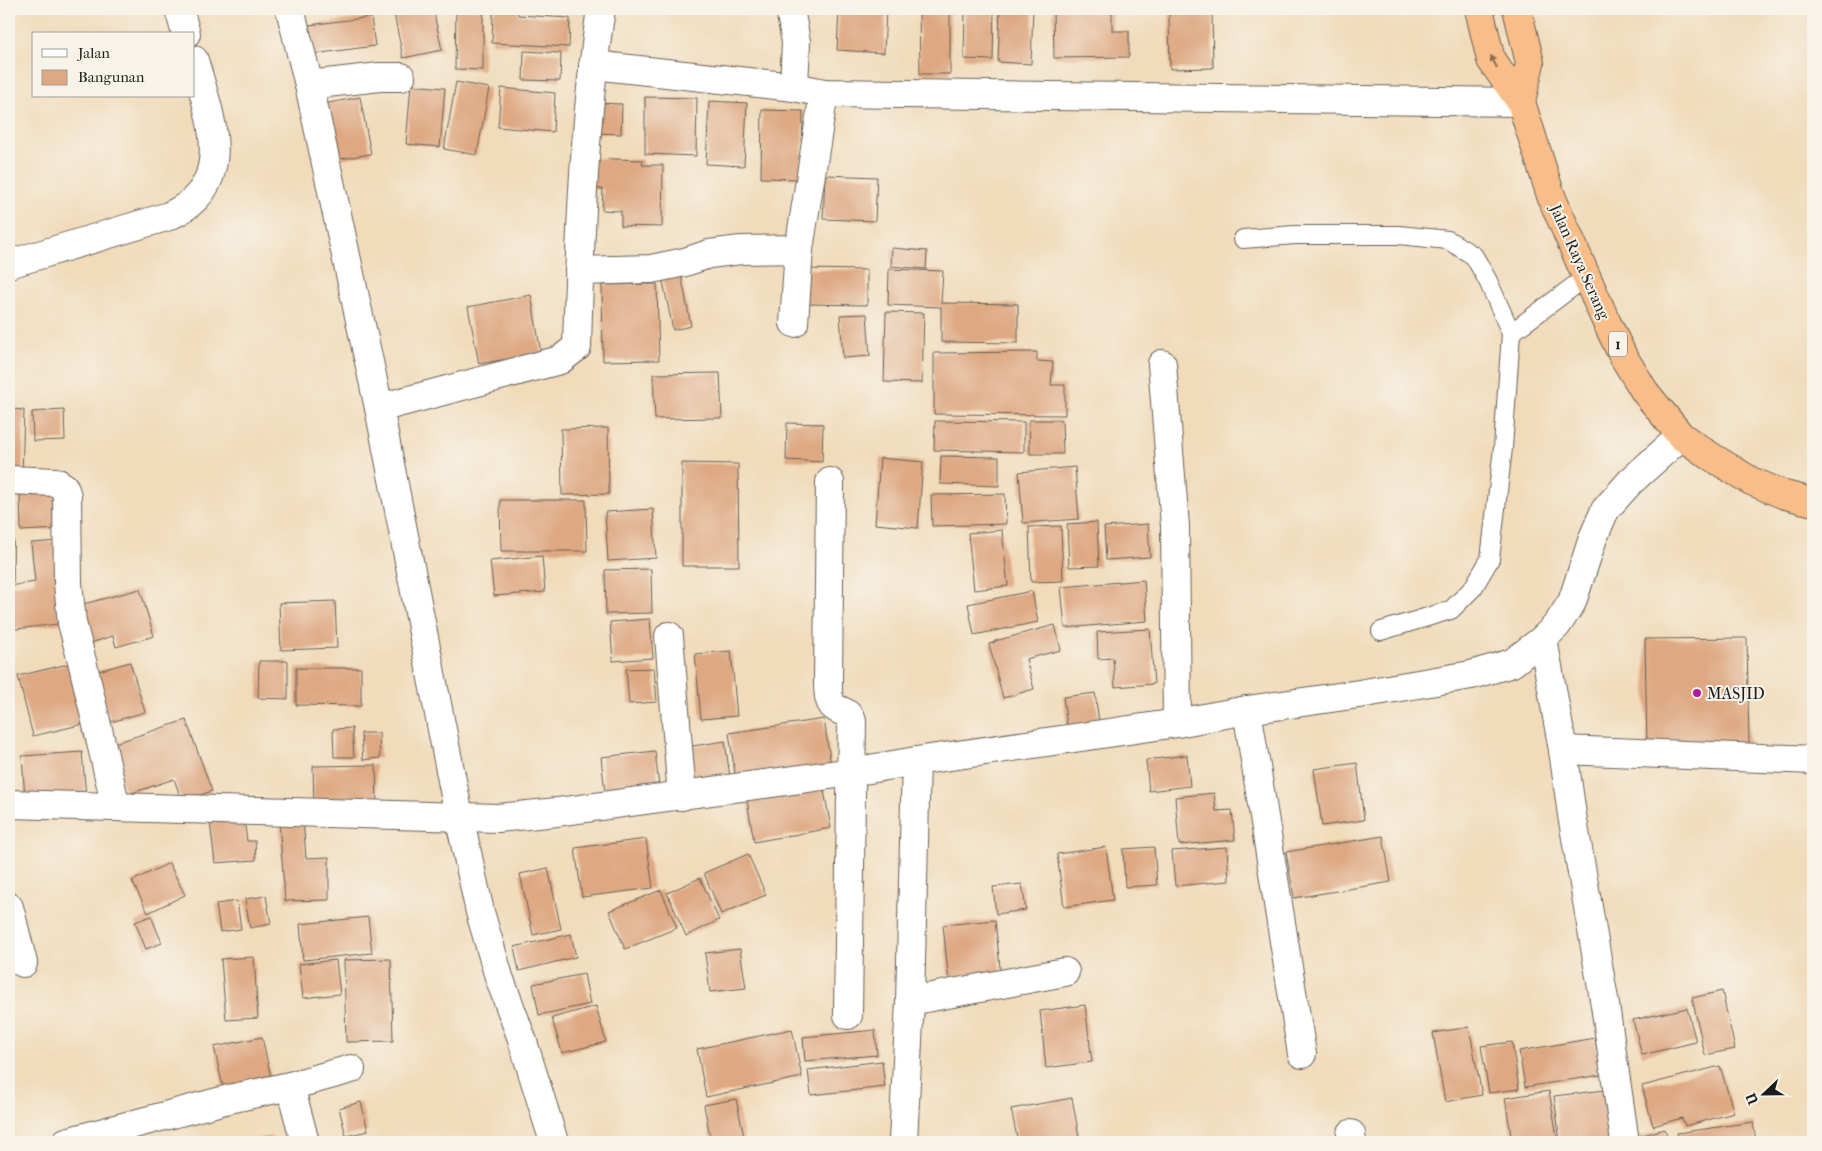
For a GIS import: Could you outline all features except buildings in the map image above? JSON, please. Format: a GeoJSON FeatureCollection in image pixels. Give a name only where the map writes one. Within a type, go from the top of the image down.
{"type":"FeatureCollection","features":[{"type":"Feature","properties":{"kind":"highway","name":"Jalan Raya Serang"},"geometry":{"type":"LineString","coordinates":[[1479,9],[1491,60],[1521,102],[1551,196],[1623,356],[1645,392],[1681,436],[1751,482],[1785,495],[1813,502]]}},
{"type":"Feature","properties":{"kind":"highway"},"geometry":{"type":"LineString","coordinates":[[1517,9],[1530,63],[1521,102]]}},
{"type":"Feature","properties":{"kind":"street"},"geometry":{"type":"LineString","coordinates":[[179,9],[185,32]]}},
{"type":"Feature","properties":{"kind":"street"},"geometry":{"type":"LineString","coordinates":[[290,9],[310,85],[378,408],[459,816],[480,912],[499,977],[522,1039],[554,1142]]}},
{"type":"Feature","properties":{"kind":"street"},"geometry":{"type":"LineString","coordinates":[[378,408],[560,360],[577,348],[579,271],[593,65],[601,9]]}},
{"type":"Feature","properties":{"kind":"street"},"geometry":{"type":"LineString","coordinates":[[790,9],[796,42],[794,87]]}},
{"type":"Feature","properties":{"kind":"street"},"geometry":{"type":"LineString","coordinates":[[9,264],[169,216],[184,209],[195,200],[204,189],[212,170],[214,148],[212,122],[195,63]]}},
{"type":"Feature","properties":{"kind":"street"},"geometry":{"type":"LineString","coordinates":[[593,65],[794,87],[824,93],[1521,102]]}},
{"type":"Feature","properties":{"kind":"street"},"geometry":{"type":"LineString","coordinates":[[310,85],[380,77],[401,77]]}},
{"type":"Feature","properties":{"kind":"street"},"geometry":{"type":"LineString","coordinates":[[794,323],[799,249],[824,93]]}},
{"type":"Feature","properties":{"kind":"street"},"geometry":{"type":"LineString","coordinates":[[579,271],[651,269],[686,262],[709,254],[741,250],[799,249]]}},
{"type":"Feature","properties":{"kind":"street"},"geometry":{"type":"LineString","coordinates":[[1162,364],[1175,526],[1176,723]]}},
{"type":"Feature","properties":{"kind":"street"},"geometry":{"type":"LineString","coordinates":[[9,804],[498,818],[682,796],[852,772],[1176,723],[1472,675],[1512,663],[1543,639],[1557,625],[1572,602],[1593,538],[1606,510],[1630,482],[1681,436]]}},
{"type":"Feature","properties":{"kind":"street"},"geometry":{"type":"LineString","coordinates":[[9,480],[56,482],[64,487],[67,496],[68,583],[72,623],[88,682],[116,807]]}},
{"type":"Feature","properties":{"kind":"street"},"geometry":{"type":"LineString","coordinates":[[830,482],[828,683],[831,704],[835,708],[847,712],[852,721],[848,1015]]}},
{"type":"Feature","properties":{"kind":"street"},"geometry":{"type":"LineString","coordinates":[[669,636],[682,796]]}},
{"type":"Feature","properties":{"kind":"street"},"geometry":{"type":"LineString","coordinates":[[1543,639],[1605,1005],[1625,1142]]}},
{"type":"Feature","properties":{"kind":"street"},"geometry":{"type":"LineString","coordinates":[[1247,710],[1302,1054]]}},
{"type":"Feature","properties":{"kind":"street"},"geometry":{"type":"LineString","coordinates":[[1563,750],[1813,760]]}},
{"type":"Feature","properties":{"kind":"street"},"geometry":{"type":"LineString","coordinates":[[903,1142],[910,1001],[916,761]]}},
{"type":"Feature","properties":{"kind":"street"},"geometry":{"type":"LineString","coordinates":[[9,908],[23,963]]}},
{"type":"Feature","properties":{"kind":"street"},"geometry":{"type":"LineString","coordinates":[[910,1001],[1065,972]]}},
{"type":"Feature","properties":{"kind":"street"},"geometry":{"type":"LineString","coordinates":[[66,1142],[351,1069]]}},
{"type":"Feature","properties":{"kind":"street"},"geometry":{"type":"LineString","coordinates":[[290,1086],[305,1142]]}},
{"type":"Feature","properties":{"kind":"lane"},"geometry":{"type":"LineString","coordinates":[[1243,239],[1295,235],[1399,235],[1448,240],[1474,256],[1488,281],[1511,333],[1503,448],[1490,559],[1473,588],[1450,610],[1381,631]]}},
{"type":"Feature","properties":{"kind":"lane"},"geometry":{"type":"LineString","coordinates":[[1511,333],[1586,277]]}},
{"type":"Feature","properties":{"kind":"place","name":"MASJID"},"geometry":{"type":"Point","coordinates":[1697,693]}}]}
